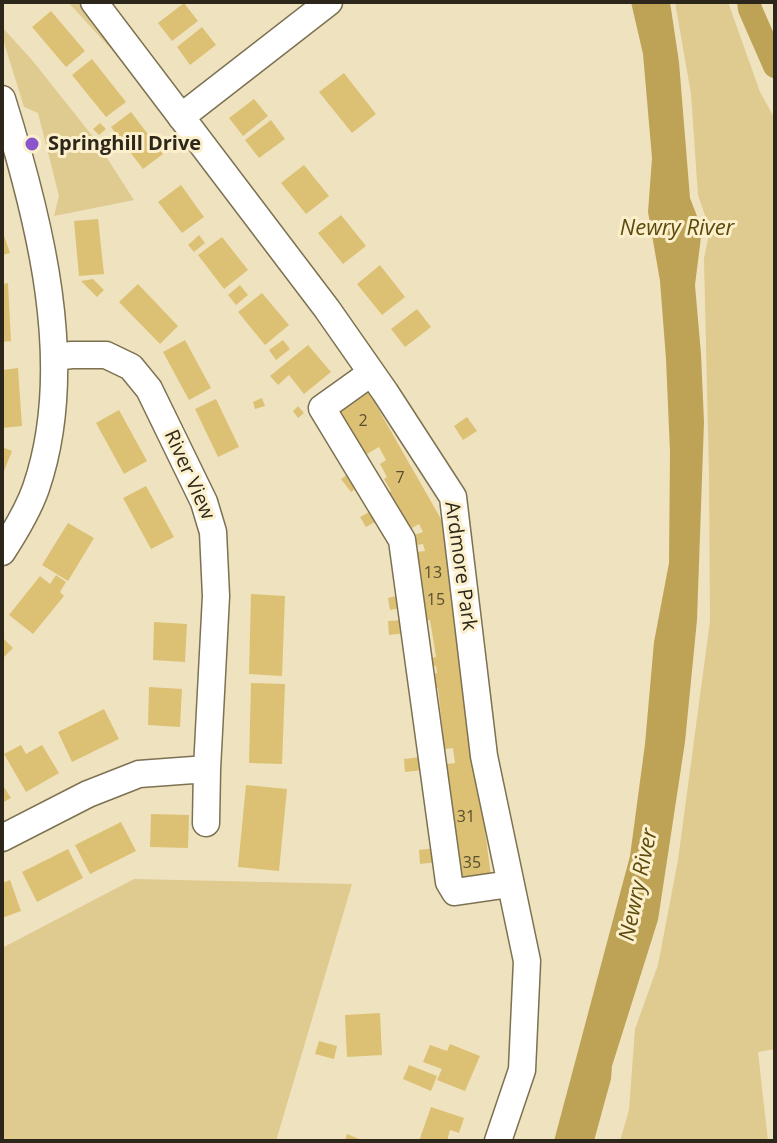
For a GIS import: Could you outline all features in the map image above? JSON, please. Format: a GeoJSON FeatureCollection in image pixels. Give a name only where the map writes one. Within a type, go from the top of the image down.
{"type":"FeatureCollection","features":[{"type":"Feature","properties":{"kind":"street","name":"Ardmore Park"},"geometry":{"type":"LineString","coordinates":[[94,2],[284,251],[371,373],[453,497],[484,756],[527,961],[522,1070],[498,1141]]}},
{"type":"Feature","properties":{"kind":"street"},"geometry":{"type":"LineString","coordinates":[[181,117],[329,2]]}},
{"type":"Feature","properties":{"kind":"street"},"geometry":{"type":"LineString","coordinates":[[2,99],[40,237],[54,357],[52,414],[36,487],[21,523],[2,552]]}},
{"type":"Feature","properties":{"kind":"street","name":"River View"},"geometry":{"type":"LineString","coordinates":[[54,357],[106,355],[131,367],[149,389],[204,502],[213,532],[216,596],[206,823]]}},
{"type":"Feature","properties":{"kind":"street"},"geometry":{"type":"LineString","coordinates":[[371,373],[322,408],[402,540],[449,882],[455,892],[510,884]]}},
{"type":"Feature","properties":{"kind":"street"},"geometry":{"type":"LineString","coordinates":[[2,838],[88,794],[139,774],[207,769]]}},
{"type":"Feature","properties":{"kind":"shaded area"},"geometry":{"type":"Polygon","coordinates":[[[68,2],[79,2],[123,62],[68,2]]]}},
{"type":"Feature","properties":{"kind":"shaded area"},"geometry":{"type":"Polygon","coordinates":[[[675,2],[728,2],[760,92],[775,119],[775,1049],[758,1052],[768,1141],[620,1141],[629,1110],[635,1029],[658,965],[678,860],[710,621],[704,258],[710,230],[698,195],[691,94],[675,2]]]}},
{"type":"Feature","properties":{"kind":"shaded area"},"geometry":{"type":"Polygon","coordinates":[[[2,27],[94,138],[134,200],[54,216],[59,196],[38,113],[24,107],[2,27]]]}},
{"type":"Feature","properties":{"kind":"shaded area"},"geometry":{"type":"Polygon","coordinates":[[[134,879],[352,884],[276,1141],[2,1141],[2,948],[134,879]]]}},
{"type":"Feature","properties":{"kind":"water","name":"Newry River"},"geometry":{"type":"Polygon","coordinates":[[[631,2],[670,2],[679,62],[690,198],[702,229],[695,285],[704,422],[697,620],[685,742],[658,920],[612,1066],[594,1141],[554,1141],[630,856],[645,744],[654,642],[669,563],[670,452],[666,359],[660,281],[648,212],[652,158],[643,54],[631,2]]]}},
{"type":"Feature","properties":{"kind":"building"},"geometry":{"type":"Polygon","coordinates":[[[184,3],[198,21],[172,41],[158,23],[184,3]]]}},
{"type":"Feature","properties":{"kind":"building"},"geometry":{"type":"Polygon","coordinates":[[[51,11],[85,51],[66,67],[32,27],[51,11]]]}},
{"type":"Feature","properties":{"kind":"building"},"geometry":{"type":"Polygon","coordinates":[[[202,27],[216,45],[190,65],[177,47],[202,27]]]}},
{"type":"Feature","properties":{"kind":"building"},"geometry":{"type":"Polygon","coordinates":[[[92,59],[126,102],[106,117],[72,75],[92,59]]]}},
{"type":"Feature","properties":{"kind":"building"},"geometry":{"type":"Polygon","coordinates":[[[344,73],[376,114],[352,133],[319,92],[344,73]]]}},
{"type":"Feature","properties":{"kind":"building"},"geometry":{"type":"Polygon","coordinates":[[[254,99],[268,116],[243,136],[229,118],[254,99]]]}},
{"type":"Feature","properties":{"kind":"building"},"geometry":{"type":"Polygon","coordinates":[[[131,112],[163,154],[143,169],[111,127],[131,112]]]}},
{"type":"Feature","properties":{"kind":"building"},"geometry":{"type":"Polygon","coordinates":[[[271,120],[285,139],[259,158],[245,140],[271,120]]]}},
{"type":"Feature","properties":{"kind":"building"},"geometry":{"type":"Polygon","coordinates":[[[100,123],[106,129],[99,135],[93,129],[100,123]]]}},
{"type":"Feature","properties":{"kind":"building"},"geometry":{"type":"Polygon","coordinates":[[[304,165],[329,196],[306,214],[281,183],[304,165]]]}},
{"type":"Feature","properties":{"kind":"building"},"geometry":{"type":"Polygon","coordinates":[[[181,185],[204,217],[182,233],[158,202],[181,185]]]}},
{"type":"Feature","properties":{"kind":"building"},"geometry":{"type":"Polygon","coordinates":[[[341,215],[366,246],[343,264],[318,233],[341,215]]]}},
{"type":"Feature","properties":{"kind":"building"},"geometry":{"type":"Polygon","coordinates":[[[98,219],[104,274],[79,276],[74,221],[98,219]]]}},
{"type":"Feature","properties":{"kind":"building"},"geometry":{"type":"Polygon","coordinates":[[[2,230],[10,253],[2,255],[2,230]]]}},
{"type":"Feature","properties":{"kind":"building"},"geometry":{"type":"Polygon","coordinates":[[[199,235],[205,243],[194,252],[188,245],[199,235]]]}},
{"type":"Feature","properties":{"kind":"building"},"geometry":{"type":"Polygon","coordinates":[[[222,237],[248,270],[224,289],[198,255],[222,237]]]}},
{"type":"Feature","properties":{"kind":"building"},"geometry":{"type":"Polygon","coordinates":[[[380,265],[405,297],[382,315],[357,284],[380,265]]]}},
{"type":"Feature","properties":{"kind":"building"},"geometry":{"type":"Polygon","coordinates":[[[93,279],[104,290],[97,297],[81,281],[93,279]]]}},
{"type":"Feature","properties":{"kind":"building"},"geometry":{"type":"Polygon","coordinates":[[[8,283],[11,341],[2,342],[2,284],[8,283]]]}},
{"type":"Feature","properties":{"kind":"building"},"geometry":{"type":"Polygon","coordinates":[[[138,284],[178,326],[160,344],[119,302],[138,284]]]}},
{"type":"Feature","properties":{"kind":"building"},"geometry":{"type":"Polygon","coordinates":[[[240,285],[248,295],[236,305],[228,295],[240,285]]]}},
{"type":"Feature","properties":{"kind":"building"},"geometry":{"type":"Polygon","coordinates":[[[262,293],[289,325],[265,345],[238,312],[262,293]]]}},
{"type":"Feature","properties":{"kind":"building"},"geometry":{"type":"Polygon","coordinates":[[[417,309],[431,327],[405,347],[391,329],[417,309]]]}},
{"type":"Feature","properties":{"kind":"building"},"geometry":{"type":"Polygon","coordinates":[[[185,340],[211,388],[189,400],[163,352],[185,340]]]}},
{"type":"Feature","properties":{"kind":"building"},"geometry":{"type":"Polygon","coordinates":[[[283,340],[290,349],[276,360],[269,350],[283,340]]]}},
{"type":"Feature","properties":{"kind":"building"},"geometry":{"type":"Polygon","coordinates":[[[308,345],[331,372],[304,394],[289,375],[278,385],[270,376],[308,345]]]}},
{"type":"Feature","properties":{"kind":"building"},"geometry":{"type":"Polygon","coordinates":[[[18,368],[22,426],[2,428],[2,370],[18,368]]]}},
{"type":"Feature","properties":{"kind":"building"},"geometry":{"type":"Polygon","coordinates":[[[368,391],[445,526],[492,884],[457,888],[440,765],[455,763],[453,748],[438,750],[435,735],[443,734],[438,688],[429,689],[427,674],[437,673],[436,666],[425,667],[424,659],[436,657],[430,620],[420,621],[409,553],[425,551],[423,544],[410,546],[408,537],[423,532],[419,524],[405,532],[384,495],[391,491],[384,479],[387,477],[380,464],[386,460],[379,447],[362,457],[335,410],[368,391]]]}},
{"type":"Feature","properties":{"kind":"building"},"geometry":{"type":"Polygon","coordinates":[[[262,398],[265,406],[255,409],[253,402],[262,398]]]}},
{"type":"Feature","properties":{"kind":"building"},"geometry":{"type":"Polygon","coordinates":[[[216,399],[239,447],[218,457],[195,409],[216,399]]]}},
{"type":"Feature","properties":{"kind":"building"},"geometry":{"type":"Polygon","coordinates":[[[298,406],[304,413],[298,418],[293,411],[298,406]]]}},
{"type":"Feature","properties":{"kind":"building"},"geometry":{"type":"Polygon","coordinates":[[[119,410],[147,461],[124,474],[96,423],[119,410]]]}},
{"type":"Feature","properties":{"kind":"building"},"geometry":{"type":"Polygon","coordinates":[[[467,417],[477,431],[463,440],[454,426],[467,417]]]}},
{"type":"Feature","properties":{"kind":"building"},"geometry":{"type":"Polygon","coordinates":[[[2,447],[12,451],[2,476],[2,447]]]}},
{"type":"Feature","properties":{"kind":"building"},"geometry":{"type":"Polygon","coordinates":[[[349,473],[359,486],[351,492],[341,479],[349,473]]]}},
{"type":"Feature","properties":{"kind":"building"},"geometry":{"type":"Polygon","coordinates":[[[146,486],[174,537],[151,549],[123,498],[146,486]]]}},
{"type":"Feature","properties":{"kind":"building"},"geometry":{"type":"Polygon","coordinates":[[[371,511],[377,521],[366,527],[360,517],[371,511]]]}},
{"type":"Feature","properties":{"kind":"building"},"geometry":{"type":"Polygon","coordinates":[[[68,523],[94,538],[68,581],[42,565],[68,523]]]}},
{"type":"Feature","properties":{"kind":"building"},"geometry":{"type":"Polygon","coordinates":[[[56,575],[66,582],[60,592],[64,596],[33,634],[9,615],[40,576],[50,584],[56,575]]]}},
{"type":"Feature","properties":{"kind":"building"},"geometry":{"type":"Polygon","coordinates":[[[251,594],[285,596],[282,676],[249,674],[251,594]]]}},
{"type":"Feature","properties":{"kind":"building"},"geometry":{"type":"Polygon","coordinates":[[[403,594],[406,607],[390,610],[388,598],[403,594]]]}},
{"type":"Feature","properties":{"kind":"building"},"geometry":{"type":"Polygon","coordinates":[[[405,620],[407,633],[389,635],[388,621],[405,620]]]}},
{"type":"Feature","properties":{"kind":"building"},"geometry":{"type":"Polygon","coordinates":[[[154,622],[187,624],[185,662],[153,660],[154,622]]]}},
{"type":"Feature","properties":{"kind":"building"},"geometry":{"type":"Polygon","coordinates":[[[2,637],[13,648],[2,659],[2,637]]]}},
{"type":"Feature","properties":{"kind":"building"},"geometry":{"type":"Polygon","coordinates":[[[251,683],[285,684],[282,764],[249,763],[251,683]]]}},
{"type":"Feature","properties":{"kind":"building"},"geometry":{"type":"Polygon","coordinates":[[[149,687],[182,689],[180,727],[148,725],[149,687]]]}},
{"type":"Feature","properties":{"kind":"building"},"geometry":{"type":"Polygon","coordinates":[[[104,709],[119,739],[72,762],[58,732],[104,709]]]}},
{"type":"Feature","properties":{"kind":"building"},"geometry":{"type":"Polygon","coordinates":[[[21,745],[26,754],[42,745],[59,773],[26,792],[4,754],[21,745]]]}},
{"type":"Feature","properties":{"kind":"building"},"geometry":{"type":"Polygon","coordinates":[[[421,757],[423,770],[405,772],[404,759],[421,757]]]}},
{"type":"Feature","properties":{"kind":"building"},"geometry":{"type":"Polygon","coordinates":[[[2,784],[11,798],[2,803],[2,784]]]}},
{"type":"Feature","properties":{"kind":"building"},"geometry":{"type":"Polygon","coordinates":[[[246,785],[287,789],[279,871],[238,867],[246,785]]]}},
{"type":"Feature","properties":{"kind":"building"},"geometry":{"type":"Polygon","coordinates":[[[151,814],[189,815],[188,848],[150,847],[151,814]]]}},
{"type":"Feature","properties":{"kind":"building"},"geometry":{"type":"Polygon","coordinates":[[[121,822],[136,851],[90,874],[75,845],[121,822]]]}},
{"type":"Feature","properties":{"kind":"building"},"geometry":{"type":"Polygon","coordinates":[[[436,848],[437,862],[420,864],[419,850],[436,848]]]}},
{"type":"Feature","properties":{"kind":"building"},"geometry":{"type":"Polygon","coordinates":[[[68,849],[83,878],[37,902],[22,872],[68,849]]]}},
{"type":"Feature","properties":{"kind":"building"},"geometry":{"type":"Polygon","coordinates":[[[10,880],[21,911],[2,918],[2,883],[10,880]]]}},
{"type":"Feature","properties":{"kind":"building"},"geometry":{"type":"Polygon","coordinates":[[[380,1013],[382,1055],[347,1057],[345,1015],[380,1013]]]}},
{"type":"Feature","properties":{"kind":"building"},"geometry":{"type":"Polygon","coordinates":[[[319,1041],[337,1046],[334,1059],[315,1054],[319,1041]]]}},
{"type":"Feature","properties":{"kind":"building"},"geometry":{"type":"Polygon","coordinates":[[[450,1044],[480,1056],[465,1091],[437,1080],[442,1069],[423,1062],[430,1045],[447,1051],[450,1044]]]}},
{"type":"Feature","properties":{"kind":"building"},"geometry":{"type":"Polygon","coordinates":[[[409,1065],[437,1076],[431,1091],[403,1079],[409,1065]]]}},
{"type":"Feature","properties":{"kind":"building"},"geometry":{"type":"Polygon","coordinates":[[[431,1107],[464,1118],[459,1133],[450,1130],[447,1141],[419,1141],[431,1107]]]}},
{"type":"Feature","properties":{"kind":"building"},"geometry":{"type":"Polygon","coordinates":[[[347,1134],[364,1141],[345,1141],[347,1134]]]}},
{"type":"Feature","properties":{"kind":"waterway"},"geometry":{"type":"LineString","coordinates":[[749,2],[775,66]]}},
{"type":"Feature","properties":{"kind":"place","name":"Springhill Drive"},"geometry":{"type":"Point","coordinates":[32,144]}}]}
